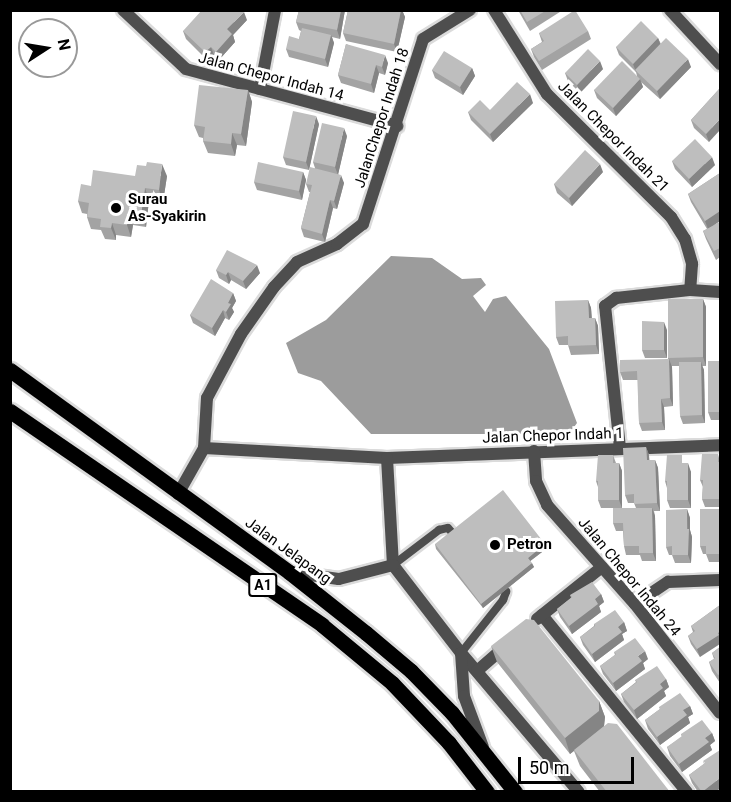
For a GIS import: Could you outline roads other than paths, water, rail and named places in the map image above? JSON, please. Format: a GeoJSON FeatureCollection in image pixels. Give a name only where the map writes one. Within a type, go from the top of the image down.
{"type":"FeatureCollection","features":[{"type":"Feature","properties":{"kind":"main road","name":"Jalan Jelapang"},"geometry":{"type":"LineString","coordinates":[[11,371],[178,494],[289,572],[411,671],[485,751],[515,792]]}},
{"type":"Feature","properties":{"kind":"main road","name":"A1"},"geometry":{"type":"LineString","coordinates":[[10,411],[322,625],[392,683],[449,743],[487,792]]}},
{"type":"Feature","properties":{"kind":"street","name":"Jalan Chepor Indah 14"},"geometry":{"type":"LineString","coordinates":[[123,10],[186,69],[397,126]]}},
{"type":"Feature","properties":{"kind":"street"},"geometry":{"type":"LineString","coordinates":[[260,89],[275,10]]}},
{"type":"Feature","properties":{"kind":"street","name":"JalanChepor Indah 18"},"geometry":{"type":"LineString","coordinates":[[204,447],[207,398],[241,334],[297,262],[337,244],[363,224],[397,126],[423,39],[470,10]]}},
{"type":"Feature","properties":{"kind":"street","name":"Jalan Chepor Indah 21"},"geometry":{"type":"LineString","coordinates":[[494,10],[547,94],[671,217],[685,239],[692,264],[690,290]]}},
{"type":"Feature","properties":{"kind":"street"},"geometry":{"type":"LineString","coordinates":[[670,10],[720,64]]}},
{"type":"Feature","properties":{"kind":"street"},"geometry":{"type":"LineString","coordinates":[[620,448],[604,321],[605,306],[616,298],[690,290],[720,292]]}},
{"type":"Feature","properties":{"kind":"street","name":"Jalan Chepor Indah 1"},"geometry":{"type":"LineString","coordinates":[[204,447],[387,458],[720,445]]}},
{"type":"Feature","properties":{"kind":"street"},"geometry":{"type":"LineString","coordinates":[[178,494],[204,447]]}},
{"type":"Feature","properties":{"kind":"street","name":"Jalan Chepor Indah 24"},"geometry":{"type":"LineString","coordinates":[[534,451],[536,481],[547,505],[635,604],[720,713]]}},
{"type":"Feature","properties":{"kind":"street"},"geometry":{"type":"LineString","coordinates":[[387,458],[393,565],[461,653],[579,792]]}},
{"type":"Feature","properties":{"kind":"street"},"geometry":{"type":"LineString","coordinates":[[289,572],[339,579],[393,565]]}},
{"type":"Feature","properties":{"kind":"street"},"geometry":{"type":"LineString","coordinates":[[477,671],[602,567]]}},
{"type":"Feature","properties":{"kind":"street"},"geometry":{"type":"LineString","coordinates":[[635,604],[668,582],[720,580]]}},
{"type":"Feature","properties":{"kind":"street"},"geometry":{"type":"LineString","coordinates":[[542,615],[687,792]]}},
{"type":"Feature","properties":{"kind":"street"},"geometry":{"type":"LineString","coordinates":[[461,653],[464,696],[485,751]]}},
{"type":"Feature","properties":{"kind":"lane"},"geometry":{"type":"LineString","coordinates":[[393,565],[439,530],[448,528],[463,544]]}},
{"type":"Feature","properties":{"kind":"lane"},"geometry":{"type":"LineString","coordinates":[[461,653],[503,600],[506,592],[491,576]]}},
{"type":"Feature","properties":{"kind":"place","name":"Surau As-Syakirin"},"geometry":{"type":"Point","coordinates":[116,208]}},
{"type":"Feature","properties":{"kind":"place","name":"Petron"},"geometry":{"type":"Point","coordinates":[495,545]}}]}
